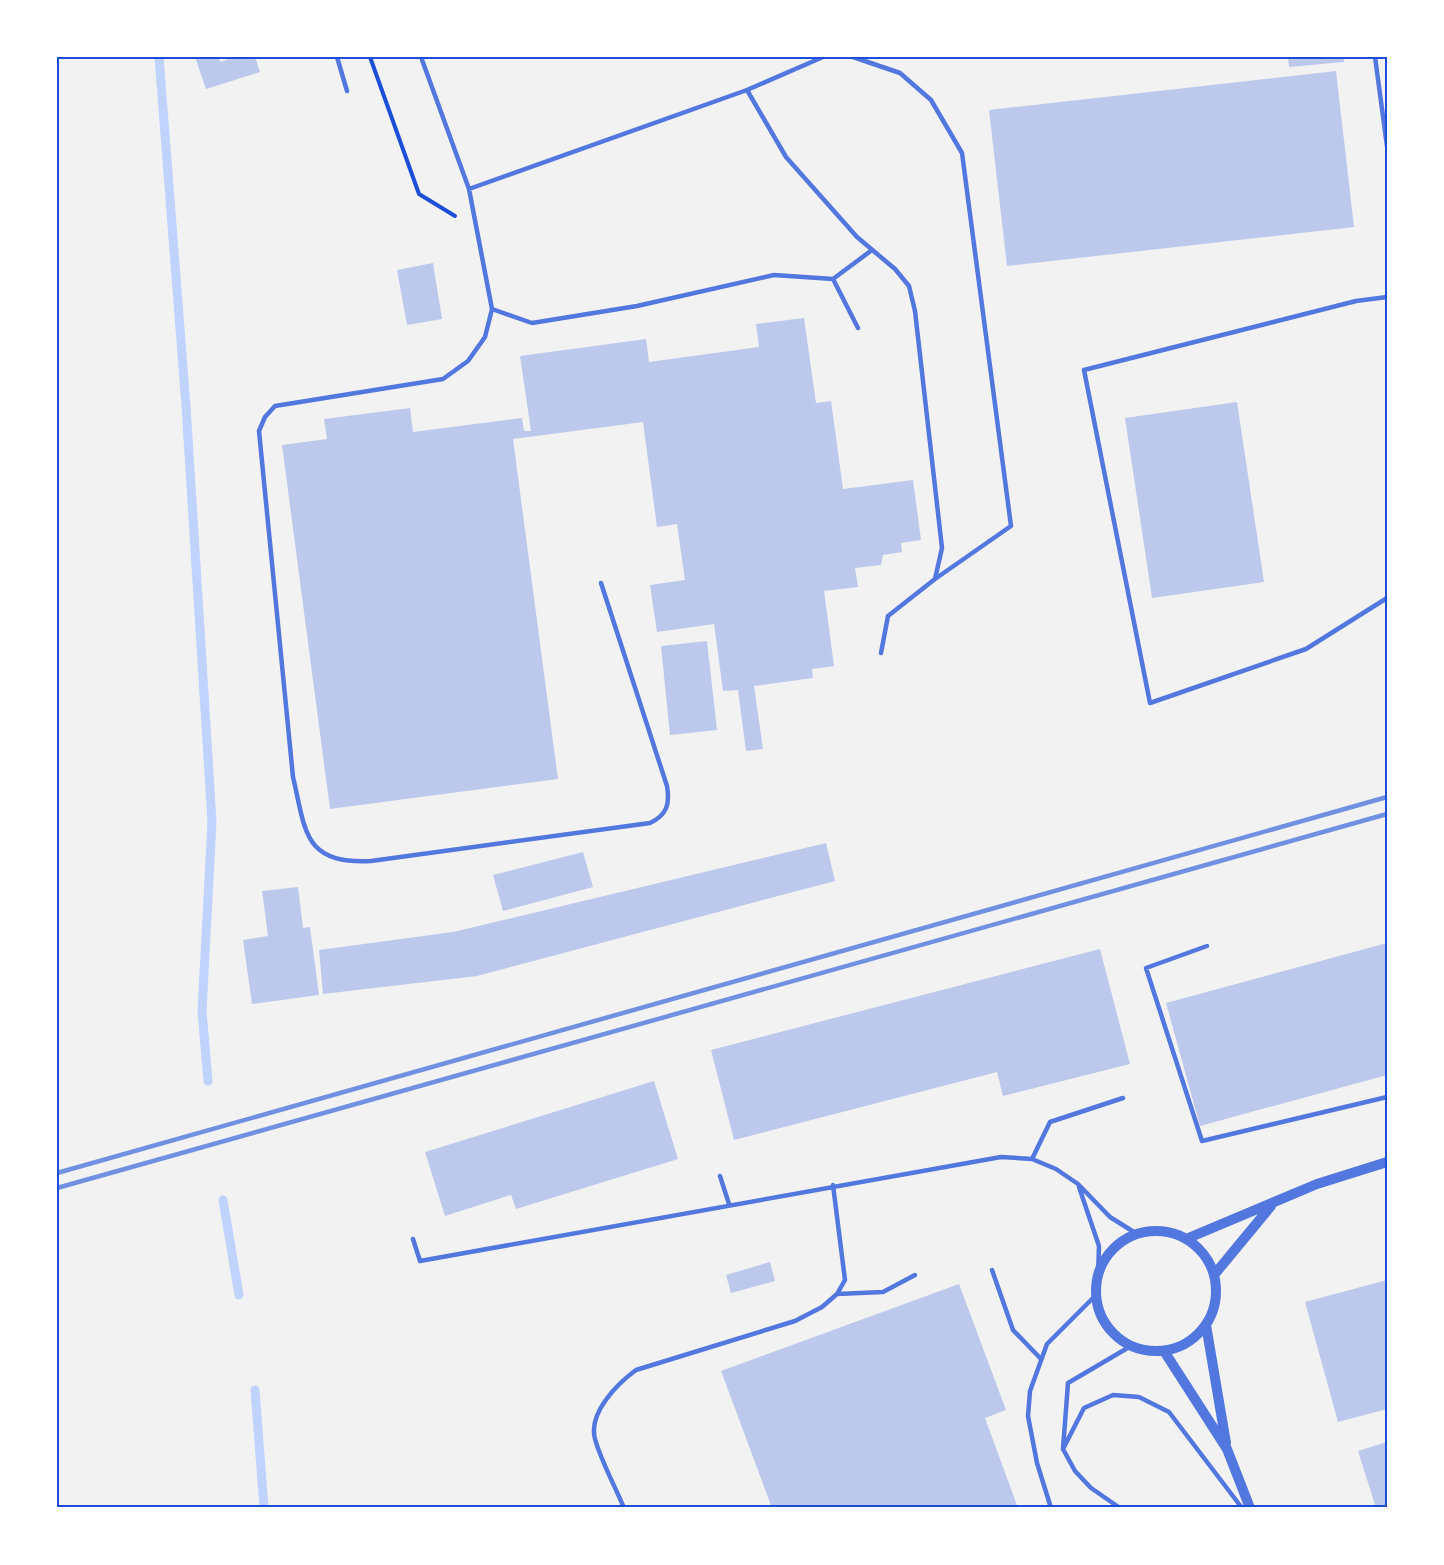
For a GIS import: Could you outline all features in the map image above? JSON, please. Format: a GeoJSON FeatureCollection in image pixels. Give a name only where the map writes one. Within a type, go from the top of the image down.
{"type":"FeatureCollection","features":[{"type":"Feature","properties":{"kind":"street"},"geometry":{"type":"LineString","coordinates":[[1186,1239],[1272,1205],[1317,1184],[1387,1162]]}},
{"type":"Feature","properties":{"kind":"street"},"geometry":{"type":"LineString","coordinates":[[1214,1275],[1272,1205]]}},
{"type":"Feature","properties":{"kind":"street"},"geometry":{"type":"LineString","coordinates":[[1162,1231],[1186,1239],[1203,1254],[1214,1275],[1215,1301],[1206,1325],[1188,1342],[1164,1351],[1147,1351],[1131,1346],[1107,1325],[1099,1311],[1096,1295],[1098,1277],[1112,1251],[1137,1234],[1162,1231]]}},
{"type":"Feature","properties":{"kind":"street"},"geometry":{"type":"LineString","coordinates":[[1206,1325],[1227,1449]]}},
{"type":"Feature","properties":{"kind":"street"},"geometry":{"type":"LineString","coordinates":[[1164,1351],[1227,1449],[1250,1508]]}},
{"type":"Feature","properties":{"kind":"lane"},"geometry":{"type":"LineString","coordinates":[[337,57],[347,92]]}},
{"type":"Feature","properties":{"kind":"lane"},"geometry":{"type":"LineString","coordinates":[[421,57],[469,189],[492,309],[485,337],[468,361],[443,379],[275,406],[265,417],[260,431],[293,777],[305,827],[311,841],[325,856],[354,861],[371,861],[650,823],[660,819],[668,804],[667,786],[601,583]]}},
{"type":"Feature","properties":{"kind":"lane"},"geometry":{"type":"LineString","coordinates":[[469,189],[747,90],[823,57]]}},
{"type":"Feature","properties":{"kind":"lane"},"geometry":{"type":"LineString","coordinates":[[853,57],[900,73],[931,100],[962,153],[1011,526],[935,579],[888,616],[881,653]]}},
{"type":"Feature","properties":{"kind":"lane"},"geometry":{"type":"LineString","coordinates":[[1375,57],[1387,146]]}},
{"type":"Feature","properties":{"kind":"lane"},"geometry":{"type":"LineString","coordinates":[[747,90],[786,158],[857,237],[895,269],[909,286],[915,311],[942,548],[935,579]]}},
{"type":"Feature","properties":{"kind":"lane"},"geometry":{"type":"LineString","coordinates":[[492,309],[532,323],[637,306],[774,275],[833,279],[872,250]]}},
{"type":"Feature","properties":{"kind":"lane"},"geometry":{"type":"LineString","coordinates":[[833,279],[858,328]]}},
{"type":"Feature","properties":{"kind":"lane"},"geometry":{"type":"LineString","coordinates":[[1387,297],[1356,301],[1084,370],[1150,703],[1306,649],[1387,598]]}},
{"type":"Feature","properties":{"kind":"lane"},"geometry":{"type":"LineString","coordinates":[[1206,946],[1146,968],[1202,1141],[1387,1097]]}},
{"type":"Feature","properties":{"kind":"lane"},"geometry":{"type":"LineString","coordinates":[[1032,1159],[1050,1122],[1123,1098]]}},
{"type":"Feature","properties":{"kind":"lane"},"geometry":{"type":"LineString","coordinates":[[413,1239],[420,1261],[833,1185],[1001,1157],[1032,1159],[1056,1169],[1078,1184],[1110,1216],[1137,1234]]}},
{"type":"Feature","properties":{"kind":"lane"},"geometry":{"type":"LineString","coordinates":[[720,1176],[729,1204]]}},
{"type":"Feature","properties":{"kind":"lane"},"geometry":{"type":"LineString","coordinates":[[1078,1184],[1099,1246],[1098,1277]]}},
{"type":"Feature","properties":{"kind":"lane"},"geometry":{"type":"LineString","coordinates":[[624,1508],[595,1439],[594,1426],[606,1401],[623,1379],[636,1370],[795,1321],[822,1308],[837,1294],[846,1280],[833,1185]]}},
{"type":"Feature","properties":{"kind":"lane"},"geometry":{"type":"LineString","coordinates":[[992,1270],[1013,1330],[1041,1359]]}},
{"type":"Feature","properties":{"kind":"lane"},"geometry":{"type":"LineString","coordinates":[[837,1294],[883,1292],[915,1275]]}},
{"type":"Feature","properties":{"kind":"lane"},"geometry":{"type":"LineString","coordinates":[[1051,1508],[1037,1463],[1028,1416],[1030,1391],[1047,1344],[1096,1295]]}},
{"type":"Feature","properties":{"kind":"lane"},"geometry":{"type":"LineString","coordinates":[[1120,1508],[1091,1488],[1075,1471],[1063,1449],[1068,1383],[1131,1346]]}},
{"type":"Feature","properties":{"kind":"lane"},"geometry":{"type":"LineString","coordinates":[[1063,1449],[1084,1408],[1113,1395],[1138,1397],[1169,1412],[1242,1508]]}},
{"type":"Feature","properties":{"kind":"path"},"geometry":{"type":"LineString","coordinates":[[370,57],[419,194],[477,228]]}},
{"type":"Feature","properties":{"kind":"building"},"geometry":{"type":"Polygon","coordinates":[[[195,57],[219,57],[220,62],[235,57],[255,57],[260,72],[206,89],[195,57]]]}},
{"type":"Feature","properties":{"kind":"building"},"geometry":{"type":"Polygon","coordinates":[[[1288,57],[1344,57],[1344,62],[1289,67],[1288,57]]]}},
{"type":"Feature","properties":{"kind":"building"},"geometry":{"type":"Polygon","coordinates":[[[1336,71],[1354,227],[1007,266],[989,110],[1336,71]]]}},
{"type":"Feature","properties":{"kind":"building"},"geometry":{"type":"Polygon","coordinates":[[[433,263],[442,319],[407,325],[397,270],[433,263]]]}},
{"type":"Feature","properties":{"kind":"building"},"geometry":{"type":"Polygon","coordinates":[[[804,318],[816,403],[831,401],[843,489],[913,480],[921,540],[901,543],[902,552],[883,555],[881,565],[855,568],[858,587],[824,591],[834,666],[812,669],[813,678],[754,686],[763,749],[746,751],[738,690],[723,691],[714,624],[657,632],[650,585],[685,580],[677,524],[657,527],[643,422],[513,439],[558,779],[330,809],[282,445],[327,439],[324,419],[410,408],[413,432],[522,418],[524,431],[531,431],[520,356],[646,339],[649,362],[759,347],[756,324],[804,318]]]}},
{"type":"Feature","properties":{"kind":"building"},"geometry":{"type":"Polygon","coordinates":[[[1237,402],[1264,582],[1152,598],[1125,418],[1237,402]]]}},
{"type":"Feature","properties":{"kind":"building"},"geometry":{"type":"Polygon","coordinates":[[[707,641],[717,730],[670,735],[661,646],[707,641]]]}},
{"type":"Feature","properties":{"kind":"building"},"geometry":{"type":"Polygon","coordinates":[[[826,843],[835,881],[477,976],[323,994],[319,950],[453,932],[826,843]]]}},
{"type":"Feature","properties":{"kind":"building"},"geometry":{"type":"Polygon","coordinates":[[[583,852],[593,887],[503,911],[493,875],[583,852]]]}},
{"type":"Feature","properties":{"kind":"building"},"geometry":{"type":"Polygon","coordinates":[[[298,887],[303,928],[310,927],[319,995],[252,1004],[243,940],[268,936],[262,891],[298,887]]]}},
{"type":"Feature","properties":{"kind":"building"},"geometry":{"type":"Polygon","coordinates":[[[1387,943],[1387,1075],[1200,1126],[1166,1003],[1387,943]]]}},
{"type":"Feature","properties":{"kind":"building"},"geometry":{"type":"Polygon","coordinates":[[[1100,949],[1130,1064],[1003,1096],[997,1072],[734,1140],[711,1050],[1100,949]]]}},
{"type":"Feature","properties":{"kind":"building"},"geometry":{"type":"Polygon","coordinates":[[[654,1081],[678,1159],[516,1209],[511,1195],[445,1216],[425,1152],[654,1081]]]}},
{"type":"Feature","properties":{"kind":"building"},"geometry":{"type":"Polygon","coordinates":[[[770,1262],[775,1281],[731,1293],[726,1275],[770,1262]]]}},
{"type":"Feature","properties":{"kind":"building"},"geometry":{"type":"Polygon","coordinates":[[[1387,1280],[1387,1409],[1338,1422],[1305,1302],[1387,1280]]]}},
{"type":"Feature","properties":{"kind":"building"},"geometry":{"type":"Polygon","coordinates":[[[959,1284],[1006,1410],[985,1418],[1018,1508],[772,1508],[721,1371],[959,1284]]]}},
{"type":"Feature","properties":{"kind":"building"},"geometry":{"type":"Polygon","coordinates":[[[1387,1442],[1387,1508],[1376,1508],[1358,1451],[1387,1442]]]}},
{"type":"Feature","properties":{"kind":"waterway"},"geometry":{"type":"LineString","coordinates":[[159,57],[186,406],[212,822],[202,1011],[208,1081]]}},
{"type":"Feature","properties":{"kind":"waterway"},"geometry":{"type":"LineString","coordinates":[[223,1200],[239,1295]]}},
{"type":"Feature","properties":{"kind":"waterway"},"geometry":{"type":"LineString","coordinates":[[255,1390],[264,1508]]}},
{"type":"Feature","properties":{"kind":"railway"},"geometry":{"type":"LineString","coordinates":[[57,1173],[1387,797]]}},
{"type":"Feature","properties":{"kind":"railway"},"geometry":{"type":"LineString","coordinates":[[57,1188],[1387,814]]}}]}
